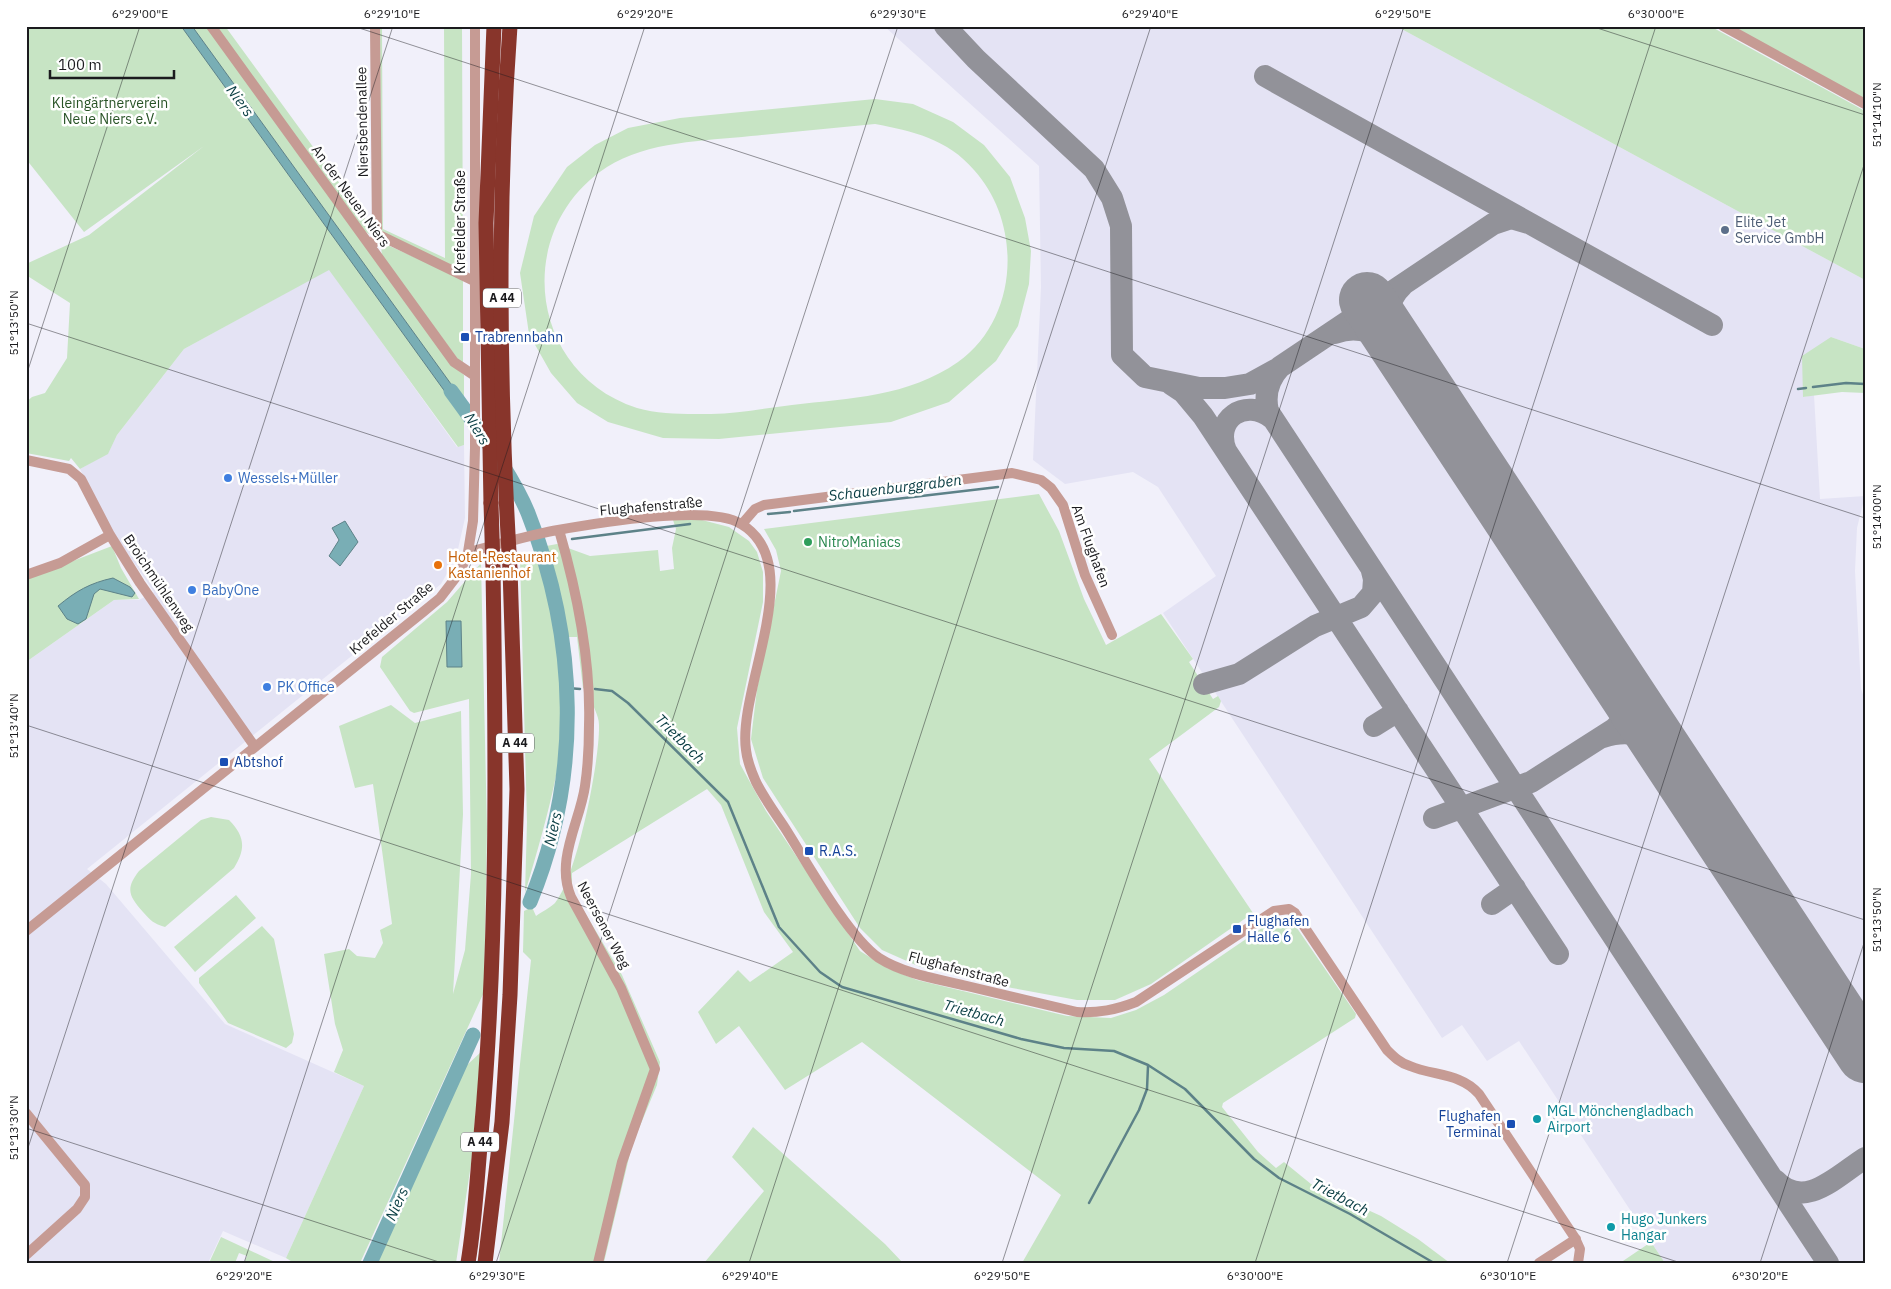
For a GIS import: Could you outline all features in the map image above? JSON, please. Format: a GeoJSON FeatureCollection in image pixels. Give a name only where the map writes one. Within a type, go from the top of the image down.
{"type":"FeatureCollection","features":[{"type":"Feature","properties":{"kind":"highway","name":"A 44"},"geometry":{"type":"LineString","coordinates":[[467,1263],[471,1244],[490,1040],[493,960],[495,860],[493,569],[486,253],[489,115],[494,26]]}},
{"type":"Feature","properties":{"kind":"highway","name":"A 44"},"geometry":{"type":"LineString","coordinates":[[485,1263],[502,1122],[510,995],[516,789],[510,569],[506,505],[502,288],[503,158],[510,26]]}},
{"type":"Feature","properties":{"kind":"street","name":"An der Neuen Niers"},"geometry":{"type":"LineString","coordinates":[[211,26],[454,362],[475,376]]}},
{"type":"Feature","properties":{"kind":"street","name":"Niersbendenallee"},"geometry":{"type":"LineString","coordinates":[[372,247],[377,234],[375,26]]}},
{"type":"Feature","properties":{"kind":"street","name":"Krefelder Straße"},"geometry":{"type":"LineString","coordinates":[[26,931],[440,598],[460,572],[468,552],[473,520],[475,448],[475,26]]}},
{"type":"Feature","properties":{"kind":"street"},"geometry":{"type":"LineString","coordinates":[[1723,26],[1865,104]]}},
{"type":"Feature","properties":{"kind":"street"},"geometry":{"type":"LineString","coordinates":[[377,234],[474,281]]}},
{"type":"Feature","properties":{"kind":"street","name":"Broichmühlenweg"},"geometry":{"type":"LineString","coordinates":[[26,460],[70,469],[81,479],[110,535],[140,583],[255,748]]}},
{"type":"Feature","properties":{"kind":"street","name":"Am Flughafen"},"geometry":{"type":"LineString","coordinates":[[742,524],[755,509],[773,504],[1012,473],[1041,480],[1051,488],[1063,505],[1085,575],[1112,635]]}},
{"type":"Feature","properties":{"kind":"street","name":"Flughafenstraße"},"geometry":{"type":"LineString","coordinates":[[468,552],[554,531],[684,515],[712,514],[742,524],[754,534],[764,548],[772,576],[769,608],[744,727],[746,752],[756,782],[798,849],[854,932],[878,957],[893,965],[930,978],[1076,1012],[1096,1013],[1115,1010],[1136,1002],[1274,911],[1289,909],[1295,913],[1386,1050],[1407,1065],[1460,1079],[1473,1088],[1576,1239],[1580,1255],[1578,1263]]}},
{"type":"Feature","properties":{"kind":"street","name":"Neersener Weg"},"geometry":{"type":"LineString","coordinates":[[554,531],[586,662],[590,724],[585,787],[568,854],[566,882],[571,897],[621,988],[655,1069],[622,1162],[598,1263]]}},
{"type":"Feature","properties":{"kind":"street"},"geometry":{"type":"LineString","coordinates":[[26,575],[60,563],[110,535]]}},
{"type":"Feature","properties":{"kind":"street"},"geometry":{"type":"LineString","coordinates":[[26,1113],[85,1185],[85,1197],[77,1209],[26,1255]]}},
{"type":"Feature","properties":{"kind":"street"},"geometry":{"type":"LineString","coordinates":[[1539,1263],[1576,1239]]}},
{"type":"Feature","properties":{"kind":"shaded area"},"geometry":{"type":"Polygon","coordinates":[[[884,26],[1396,26],[1865,280],[1865,349],[1831,337],[1803,397],[1814,395],[1820,499],[1865,496],[1857,528],[1855,571],[1861,689],[1865,700],[1865,1263],[1665,1263],[1519,1041],[1487,1061],[1462,1025],[1442,1038],[1163,613],[1216,576],[1158,487],[1133,472],[1065,484],[1033,460],[1041,287],[1039,166],[884,26]]]}},
{"type":"Feature","properties":{"kind":"shaded area"},"geometry":{"type":"Polygon","coordinates":[[[329,269],[457,447],[464,445],[465,518],[456,558],[441,584],[87,869],[106,884],[225,1024],[364,1086],[286,1258],[223,1231],[208,1263],[26,1263],[26,662],[114,600],[139,600],[154,592],[114,534],[80,469],[108,453],[117,435],[184,349],[329,269]]]}},
{"type":"Feature","properties":{"kind":"green space","name":"Kleingärtnerverein Neue Niers e.V."},"geometry":{"type":"Polygon","coordinates":[[[26,26],[181,26],[464,418],[464,445],[458,447],[329,270],[184,349],[117,435],[108,454],[80,469],[71,458],[69,461],[26,453],[26,402],[32,397],[45,393],[67,358],[70,303],[26,275],[26,264],[89,235],[204,146],[84,232],[26,159],[26,26]]]}},
{"type":"Feature","properties":{"kind":"green space"},"geometry":{"type":"Polygon","coordinates":[[[192,26],[208,26],[451,364],[464,375],[464,402],[192,26]]]}},
{"type":"Feature","properties":{"kind":"green space"},"geometry":{"type":"Polygon","coordinates":[[[215,26],[225,26],[367,221],[373,216],[374,231],[369,234],[361,229],[215,26]]]}},
{"type":"Feature","properties":{"kind":"green space"},"geometry":{"type":"Polygon","coordinates":[[[380,26],[382,26],[383,229],[445,258],[444,26],[462,26],[463,270],[459,270],[383,234],[381,228],[380,26]]]}},
{"type":"Feature","properties":{"kind":"green space"},"geometry":{"type":"Polygon","coordinates":[[[1396,26],[1710,26],[1865,111],[1865,280],[1396,26]]]}},
{"type":"Feature","properties":{"kind":"green space"},"geometry":{"type":"Polygon","coordinates":[[[1731,26],[1865,26],[1865,99],[1731,26]]]}},
{"type":"Feature","properties":{"kind":"green space"},"geometry":{"type":"Polygon","coordinates":[[[875,99],[913,104],[953,122],[984,145],[1010,177],[1025,218],[1031,251],[1029,284],[1018,326],[996,361],[949,402],[891,422],[719,439],[663,438],[608,422],[577,403],[551,373],[529,334],[520,273],[534,216],[567,167],[595,145],[628,128],[680,118],[875,99]],[[875,124],[696,141],[640,152],[623,158],[607,167],[577,194],[556,226],[546,261],[546,298],[555,333],[573,364],[601,390],[637,408],[665,413],[721,414],[878,394],[899,389],[939,374],[958,362],[978,344],[993,321],[1003,297],[1007,270],[1007,243],[1001,217],[990,192],[964,159],[929,138],[875,124]]]}},
{"type":"Feature","properties":{"kind":"green space"},"geometry":{"type":"Polygon","coordinates":[[[383,243],[463,279],[463,363],[460,362],[382,257],[381,245],[383,243]]]}},
{"type":"Feature","properties":{"kind":"green space"},"geometry":{"type":"Polygon","coordinates":[[[1831,337],[1865,349],[1865,393],[1842,392],[1803,397],[1802,356],[1831,337]]]}},
{"type":"Feature","properties":{"kind":"green space"},"geometry":{"type":"Polygon","coordinates":[[[1039,494],[1059,531],[1084,599],[1106,645],[1161,614],[1193,659],[1189,662],[1213,699],[1218,696],[1221,701],[1219,707],[1149,759],[1253,913],[1151,984],[1115,1000],[1077,1000],[1012,988],[918,966],[882,950],[860,928],[763,778],[751,739],[757,689],[781,571],[776,550],[764,529],[1039,494]]]}},
{"type":"Feature","properties":{"kind":"green space"},"geometry":{"type":"Polygon","coordinates":[[[673,520],[702,520],[729,527],[749,541],[757,552],[763,572],[763,602],[737,728],[740,764],[766,811],[860,951],[887,968],[917,980],[1067,1016],[1111,1018],[1136,1010],[1164,995],[1268,924],[1282,917],[1290,918],[1356,1014],[1355,1018],[1223,1103],[1222,1107],[1258,1152],[1276,1168],[1284,1162],[1311,1184],[1381,1216],[1418,1239],[1450,1263],[1022,1263],[1061,1195],[862,1042],[785,1090],[739,1026],[716,1044],[698,1012],[738,970],[750,982],[793,952],[764,912],[721,805],[707,789],[572,873],[572,891],[622,975],[660,1062],[657,1085],[632,1145],[604,1262],[499,1263],[531,960],[523,952],[524,911],[532,907],[536,916],[555,903],[563,889],[579,844],[586,817],[596,764],[599,725],[591,693],[583,688],[577,637],[566,637],[541,547],[557,544],[590,556],[658,550],[660,571],[674,569],[672,548],[676,529],[673,520]]]}},
{"type":"Feature","properties":{"kind":"green space"},"geometry":{"type":"Polygon","coordinates":[[[112,546],[121,568],[139,599],[114,600],[26,662],[26,579],[112,546]]]}},
{"type":"Feature","properties":{"kind":"green space"},"geometry":{"type":"Polygon","coordinates":[[[538,555],[556,633],[560,662],[562,719],[554,786],[525,893],[527,822],[520,558],[538,555]]]}},
{"type":"Feature","properties":{"kind":"green space"},"geometry":{"type":"Polygon","coordinates":[[[481,563],[487,829],[484,992],[360,1263],[294,1263],[286,1258],[364,1086],[334,1072],[343,1050],[335,1024],[324,954],[349,949],[357,956],[375,958],[383,943],[380,930],[392,924],[373,784],[355,788],[339,726],[391,705],[415,723],[461,711],[463,814],[453,994],[465,950],[471,874],[469,699],[414,713],[410,711],[380,667],[382,657],[447,602],[481,563]],[[447,621],[447,667],[461,667],[461,621],[447,621]]]}},
{"type":"Feature","properties":{"kind":"green space"},"geometry":{"type":"Polygon","coordinates":[[[211,817],[229,820],[234,826],[241,837],[241,855],[234,868],[165,927],[158,925],[134,901],[130,892],[132,883],[139,871],[201,820],[211,817]]]}},
{"type":"Feature","properties":{"kind":"green space"},"geometry":{"type":"Polygon","coordinates":[[[236,895],[256,918],[195,972],[174,947],[236,895]]]}},
{"type":"Feature","properties":{"kind":"green space"},"geometry":{"type":"Polygon","coordinates":[[[262,926],[274,939],[294,1034],[292,1043],[286,1048],[228,1023],[199,983],[199,978],[262,926]]]}},
{"type":"Feature","properties":{"kind":"green space"},"geometry":{"type":"Polygon","coordinates":[[[481,1052],[471,1164],[456,1263],[374,1263],[436,1125],[467,1065],[481,1052]]]}},
{"type":"Feature","properties":{"kind":"green space"},"geometry":{"type":"Polygon","coordinates":[[[753,1127],[885,1244],[903,1263],[704,1263],[764,1191],[732,1157],[753,1127]]]}},
{"type":"Feature","properties":{"kind":"green space"},"geometry":{"type":"Polygon","coordinates":[[[221,1237],[277,1263],[244,1263],[247,1256],[239,1253],[235,1263],[209,1263],[221,1237]]]}},
{"type":"Feature","properties":{"kind":"green space"},"geometry":{"type":"Polygon","coordinates":[[[1651,1242],[1665,1263],[1620,1263],[1651,1242]]]}},
{"type":"Feature","properties":{"kind":"water"},"geometry":{"type":"Polygon","coordinates":[[[181,26],[192,26],[464,402],[464,418],[181,26]]]}},
{"type":"Feature","properties":{"kind":"water"},"geometry":{"type":"Polygon","coordinates":[[[345,521],[358,542],[340,566],[329,556],[339,540],[332,528],[345,521]]]}},
{"type":"Feature","properties":{"kind":"water"},"geometry":{"type":"Polygon","coordinates":[[[113,578],[130,587],[135,593],[132,597],[100,589],[94,594],[86,619],[78,624],[67,619],[58,606],[84,588],[113,578]]]}},
{"type":"Feature","properties":{"kind":"water"},"geometry":{"type":"Polygon","coordinates":[[[446,621],[461,621],[462,667],[447,667],[446,621]]]}},
{"type":"Feature","properties":{"kind":"waterway","name":"Schauenburggraben"},"geometry":{"type":"LineString","coordinates":[[1813,387],[1846,383],[1865,384]]}},
{"type":"Feature","properties":{"kind":"waterway","name":"Schauenburggraben"},"geometry":{"type":"LineString","coordinates":[[1798,389],[1806,388]]}},
{"type":"Feature","properties":{"kind":"waterway","name":"Niers"},"geometry":{"type":"LineString","coordinates":[[451,391],[503,466],[521,498],[545,561],[557,609],[564,658],[567,708],[565,757],[559,806],[547,854],[530,902]]}},
{"type":"Feature","properties":{"kind":"waterway","name":"Schauenburggraben"},"geometry":{"type":"LineString","coordinates":[[794,511],[998,487]]}},
{"type":"Feature","properties":{"kind":"waterway","name":"Schauenburggraben"},"geometry":{"type":"LineString","coordinates":[[768,514],[790,512]]}},
{"type":"Feature","properties":{"kind":"waterway","name":"Schauenburggraben"},"geometry":{"type":"LineString","coordinates":[[572,539],[690,524]]}},
{"type":"Feature","properties":{"kind":"waterway","name":"Trietbach"},"geometry":{"type":"LineString","coordinates":[[568,688],[580,689]]}},
{"type":"Feature","properties":{"kind":"waterway","name":"Trietbach"},"geometry":{"type":"LineString","coordinates":[[595,689],[612,691],[628,703],[728,802],[779,927],[820,972],[842,987],[1021,1039],[1064,1048],[1114,1051],[1148,1065],[1185,1089],[1254,1159],[1279,1178],[1350,1214],[1434,1263]]}},
{"type":"Feature","properties":{"kind":"waterway","name":"Niers"},"geometry":{"type":"LineString","coordinates":[[370,1263],[473,1035]]}},
{"type":"Feature","properties":{"kind":"waterway"},"geometry":{"type":"LineString","coordinates":[[1089,1203],[1139,1110],[1147,1089],[1148,1066]]}},
{"type":"Feature","properties":{"kind":"taxiway"},"geometry":{"type":"LineString","coordinates":[[945,26],[976,59],[1094,169],[1112,198],[1121,226],[1122,355],[1145,377],[1199,388],[1225,388],[1250,384],[1279,368]]}},
{"type":"Feature","properties":{"kind":"taxiway"},"geometry":{"type":"LineString","coordinates":[[1265,76],[1712,325]]}},
{"type":"Feature","properties":{"kind":"taxiway"},"geometry":{"type":"LineString","coordinates":[[1528,223],[1511,218],[1493,224],[1280,367],[1268,388],[1266,399],[1268,411],[1828,1263]]}},
{"type":"Feature","properties":{"kind":"taxiway"},"geometry":{"type":"LineString","coordinates":[[1398,347],[1391,323],[1390,307],[1392,300],[1402,286]]}},
{"type":"Feature","properties":{"kind":"taxiway"},"geometry":{"type":"LineString","coordinates":[[1335,333],[1344,330],[1360,330],[1376,334],[1398,347]]}},
{"type":"Feature","properties":{"kind":"taxiway"},"geometry":{"type":"LineString","coordinates":[[1171,384],[1183,392],[1203,416],[1558,954]]}},
{"type":"Feature","properties":{"kind":"taxiway"},"geometry":{"type":"LineString","coordinates":[[1226,451],[1223,440],[1224,429],[1234,415],[1242,411],[1252,410],[1262,412],[1272,418]]}},
{"type":"Feature","properties":{"kind":"taxiway"},"geometry":{"type":"LineString","coordinates":[[1204,684],[1239,674],[1315,626],[1361,607],[1373,593],[1374,579],[1372,571]]}},
{"type":"Feature","properties":{"kind":"taxiway"},"geometry":{"type":"LineString","coordinates":[[1434,818],[1531,782],[1614,729],[1622,720],[1625,710],[1622,687]]}},
{"type":"Feature","properties":{"kind":"taxiway"},"geometry":{"type":"LineString","coordinates":[[1374,726],[1398,711]]}},
{"type":"Feature","properties":{"kind":"taxiway"},"geometry":{"type":"LineString","coordinates":[[1603,737],[1624,733],[1640,736],[1655,745],[1669,759]]}},
{"type":"Feature","properties":{"kind":"taxiway"},"geometry":{"type":"LineString","coordinates":[[1492,904],[1515,888]]}},
{"type":"Feature","properties":{"kind":"taxiway"},"geometry":{"type":"LineString","coordinates":[[1775,1180],[1786,1189],[1809,1192],[1832,1181],[1865,1158]]}},
{"type":"Feature","properties":{"kind":"runway"},"geometry":{"type":"LineString","coordinates":[[1367,300],[1865,1055]]}},
{"type":"Feature","properties":{"kind":"place","name":"Elite Jet Service GmbH"},"geometry":{"type":"Point","coordinates":[1725,230]}},
{"type":"Feature","properties":{"kind":"place","name":"Trabrennbahn"},"geometry":{"type":"Point","coordinates":[465,337]}},
{"type":"Feature","properties":{"kind":"place","name":"Wessels+Müller"},"geometry":{"type":"Point","coordinates":[228,478]}},
{"type":"Feature","properties":{"kind":"place","name":"NitroManiacs"},"geometry":{"type":"Point","coordinates":[808,542]}},
{"type":"Feature","properties":{"kind":"place","name":"Hotel-Restaurant Kastanienhof"},"geometry":{"type":"Point","coordinates":[438,565]}},
{"type":"Feature","properties":{"kind":"place","name":"BabyOne"},"geometry":{"type":"Point","coordinates":[192,590]}},
{"type":"Feature","properties":{"kind":"place","name":"PK Office"},"geometry":{"type":"Point","coordinates":[267,687]}},
{"type":"Feature","properties":{"kind":"place","name":"Abtshof"},"geometry":{"type":"Point","coordinates":[224,762]}},
{"type":"Feature","properties":{"kind":"place","name":"R.A.S."},"geometry":{"type":"Point","coordinates":[809,851]}},
{"type":"Feature","properties":{"kind":"place","name":"Flughafen Halle 6"},"geometry":{"type":"Point","coordinates":[1237,929]}},
{"type":"Feature","properties":{"kind":"place","name":"MGL Mönchengladbach Airport"},"geometry":{"type":"Point","coordinates":[1537,1119]}},
{"type":"Feature","properties":{"kind":"place","name":"Flughafen Terminal"},"geometry":{"type":"Point","coordinates":[1511,1124]}},
{"type":"Feature","properties":{"kind":"place","name":"Hugo Junkers Hangar"},"geometry":{"type":"Point","coordinates":[1611,1227]}}]}
